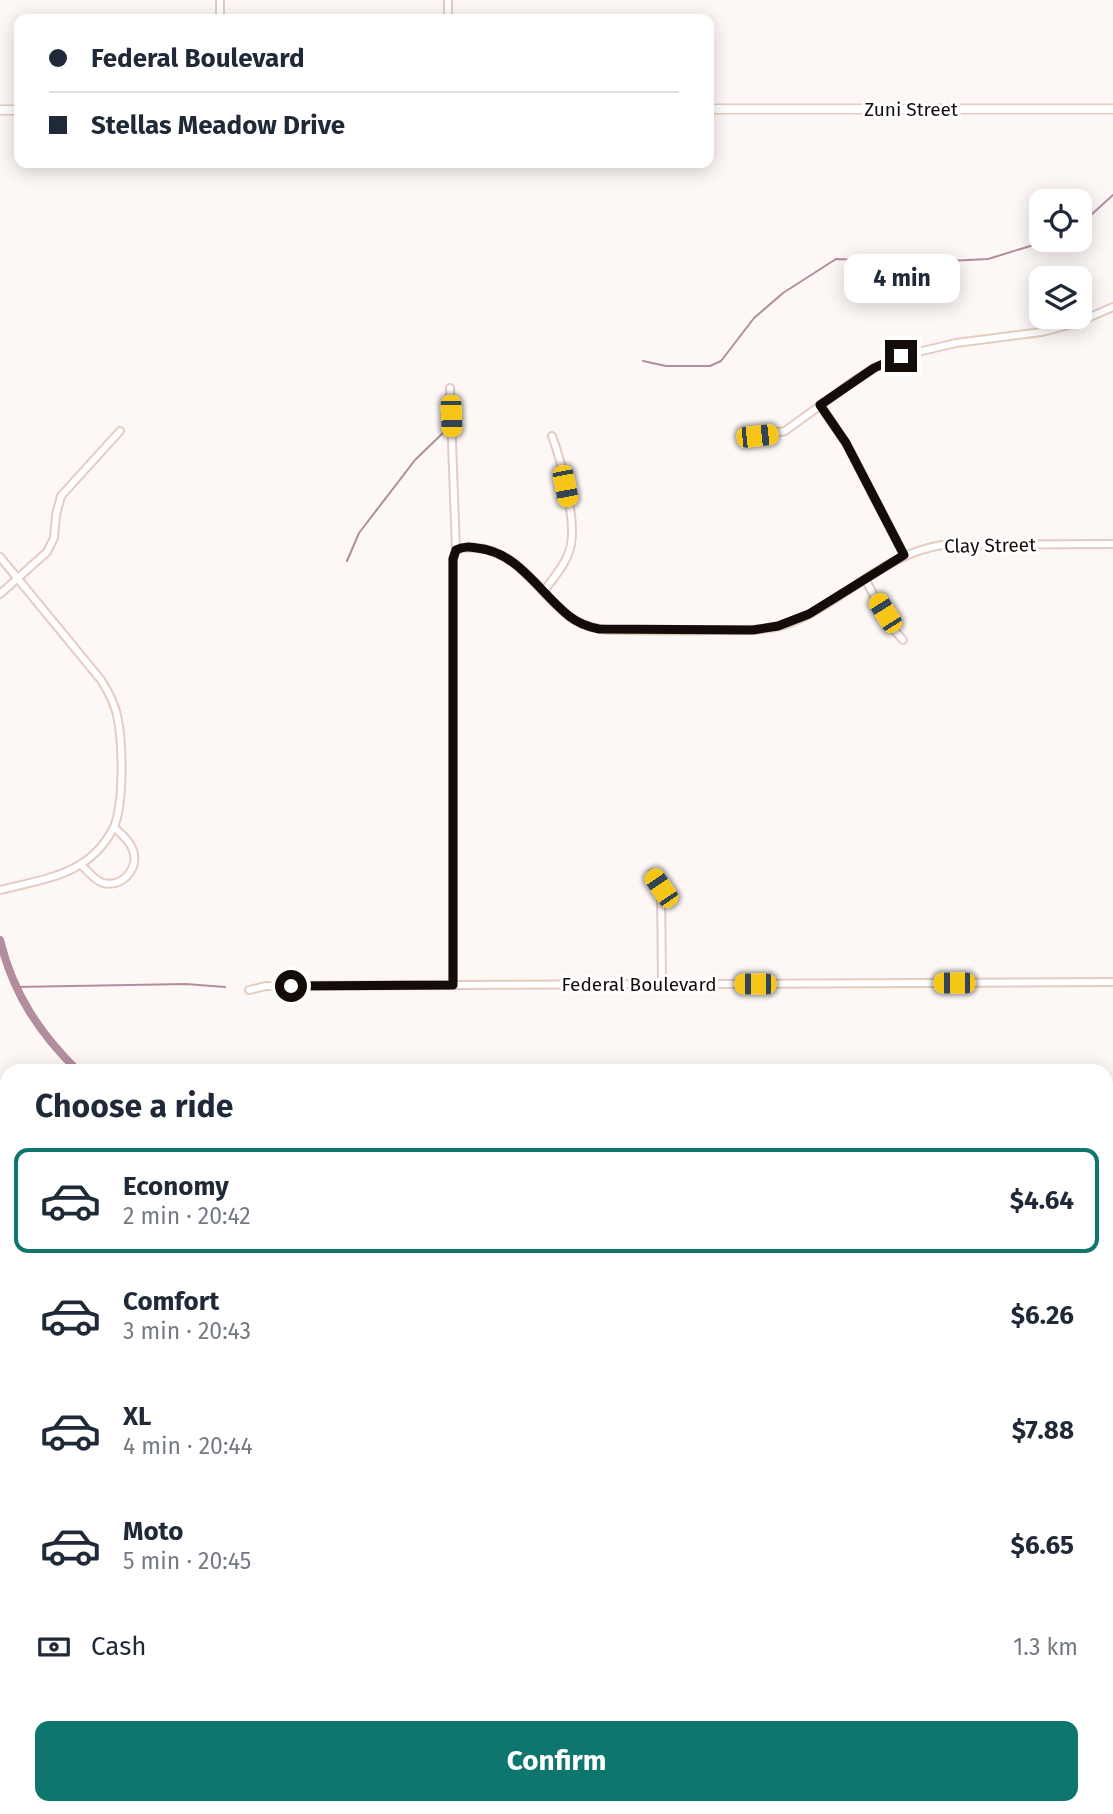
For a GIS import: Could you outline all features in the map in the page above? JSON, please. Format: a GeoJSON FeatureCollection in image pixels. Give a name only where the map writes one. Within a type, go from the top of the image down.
{"type":"FeatureCollection","features":[{"type":"Feature","properties":{"kind":"street","name":"Zuni Street"},"geometry":{"type":"LineString","coordinates":[[714,110],[1113,109]]}},
{"type":"Feature","properties":{"kind":"street"},"geometry":{"type":"LineString","coordinates":[[757,436],[785,431],[874,368],[901,356],[956,343],[1042,332],[1076,323],[1113,307]]}},
{"type":"Feature","properties":{"kind":"street"},"geometry":{"type":"LineString","coordinates":[[450,388],[456,550],[453,555],[452,586],[453,985]]}},
{"type":"Feature","properties":{"kind":"street"},"geometry":{"type":"LineString","coordinates":[[820,405],[846,443],[904,555]]}},
{"type":"Feature","properties":{"kind":"street"},"geometry":{"type":"LineString","coordinates":[[0,594],[42,559],[51,546],[58,505],[66,488],[120,431]]}},
{"type":"Feature","properties":{"kind":"street"},"geometry":{"type":"LineString","coordinates":[[544,591],[565,560],[572,534],[560,457],[552,436]]}},
{"type":"Feature","properties":{"kind":"street","name":"Clay Street"},"geometry":{"type":"LineString","coordinates":[[456,550],[461,547],[498,552],[520,568],[575,620],[599,629],[753,630],[791,622],[904,555],[942,545],[1113,544]]}},
{"type":"Feature","properties":{"kind":"street"},"geometry":{"type":"LineString","coordinates":[[0,557],[101,680],[114,704],[119,728],[120,799],[114,827],[102,847],[81,865],[59,875],[0,890]]}},
{"type":"Feature","properties":{"kind":"street"},"geometry":{"type":"LineString","coordinates":[[865,579],[890,625],[903,640]]}},
{"type":"Feature","properties":{"kind":"street"},"geometry":{"type":"LineString","coordinates":[[81,865],[103,883],[118,882],[128,876],[134,863],[133,850],[114,827]]}},
{"type":"Feature","properties":{"kind":"street"},"geometry":{"type":"LineString","coordinates":[[652,873],[661,888],[662,984]]}},
{"type":"Feature","properties":{"kind":"street","name":"Federal Boulevard"},"geometry":{"type":"LineString","coordinates":[[249,990],[266,986],[1113,982]]}},
{"type":"Feature","properties":{"kind":"waterway"},"geometry":{"type":"LineString","coordinates":[[1092,214],[1113,195]]}},
{"type":"Feature","properties":{"kind":"waterway"},"geometry":{"type":"LineString","coordinates":[[643,361],[666,366],[710,366],[721,361],[754,318],[783,293],[836,259],[928,262],[988,259],[1029,246]]}},
{"type":"Feature","properties":{"kind":"waterway"},"geometry":{"type":"LineString","coordinates":[[347,561],[359,533],[415,460],[445,431]]}},
{"type":"Feature","properties":{"kind":"waterway"},"geometry":{"type":"LineString","coordinates":[[0,940],[12,977],[29,1011],[71,1064]]}},
{"type":"Feature","properties":{"kind":"waterway"},"geometry":{"type":"LineString","coordinates":[[15,987],[186,984],[225,987]]}},
{"type":"Feature","properties":{"kind":"route"},"geometry":{"type":"LineString","coordinates":[[291,986],[453,985],[453,555],[456,550],[461,547],[498,552],[520,568],[568,615],[580,623],[599,629],[753,630],[791,622],[809,614],[904,555],[846,443],[820,405],[874,368],[901,356]]}}]}
